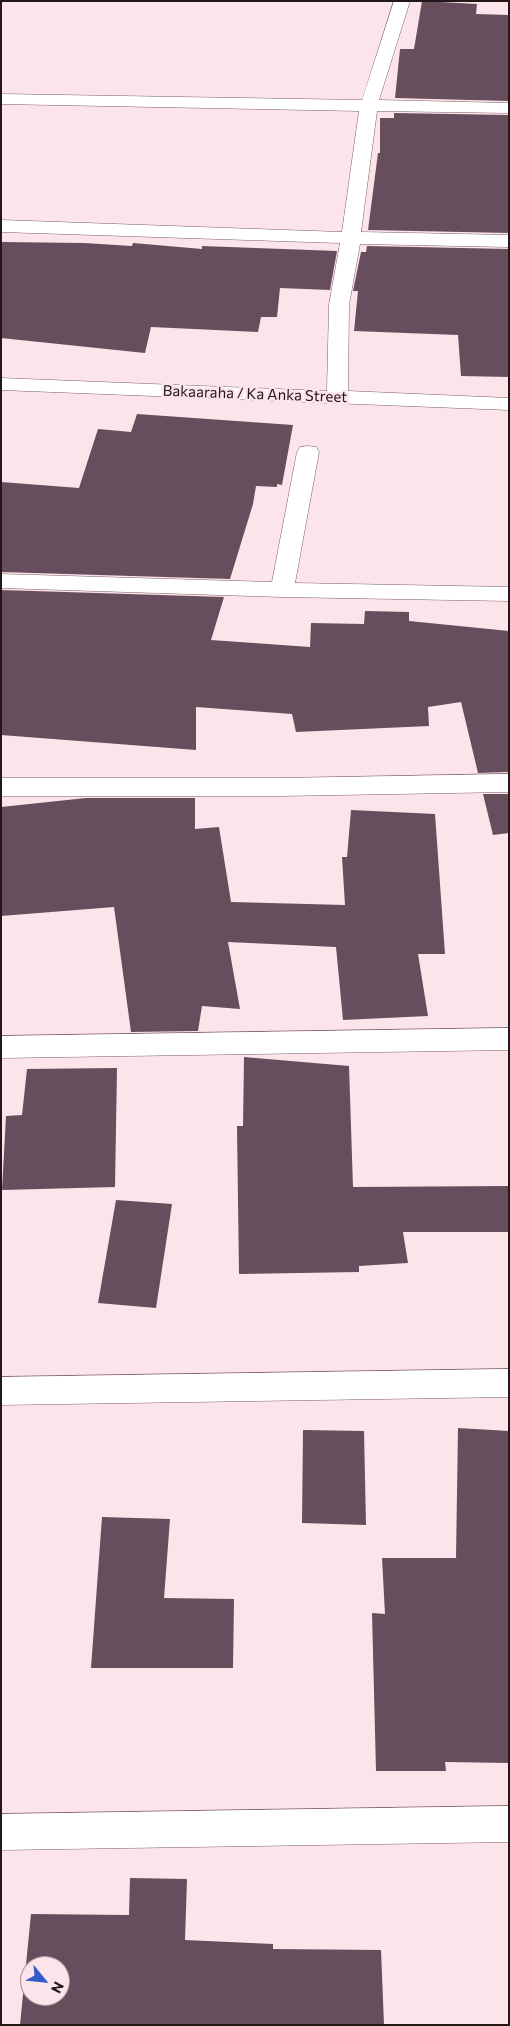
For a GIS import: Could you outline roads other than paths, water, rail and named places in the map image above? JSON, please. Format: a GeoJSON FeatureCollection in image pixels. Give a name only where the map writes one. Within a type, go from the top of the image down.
{"type":"FeatureCollection","features":[{"type":"Feature","properties":{"kind":"street"},"geometry":{"type":"LineString","coordinates":[[337,398],[340,305],[351,238],[368,105],[402,1]]}},
{"type":"Feature","properties":{"kind":"street"},"geometry":{"type":"LineString","coordinates":[[1,99],[509,108]]}},
{"type":"Feature","properties":{"kind":"street"},"geometry":{"type":"LineString","coordinates":[[1,226],[351,238],[509,241]]}},
{"type":"Feature","properties":{"kind":"street","name":"Bakaaraha / Ka Anka Street"},"geometry":{"type":"LineString","coordinates":[[1,384],[509,404]]}},
{"type":"Feature","properties":{"kind":"street"},"geometry":{"type":"LineString","coordinates":[[282,590],[308,452]]}},
{"type":"Feature","properties":{"kind":"street"},"geometry":{"type":"LineString","coordinates":[[1,581],[282,590],[509,594]]}},
{"type":"Feature","properties":{"kind":"street"},"geometry":{"type":"LineString","coordinates":[[1,787],[271,787],[509,783]]}},
{"type":"Feature","properties":{"kind":"street"},"geometry":{"type":"LineString","coordinates":[[1,1047],[509,1039]]}},
{"type":"Feature","properties":{"kind":"street"},"geometry":{"type":"LineString","coordinates":[[1,1391],[509,1383]]}},
{"type":"Feature","properties":{"kind":"street"},"geometry":{"type":"LineString","coordinates":[[1,1832],[509,1824]]}}]}
